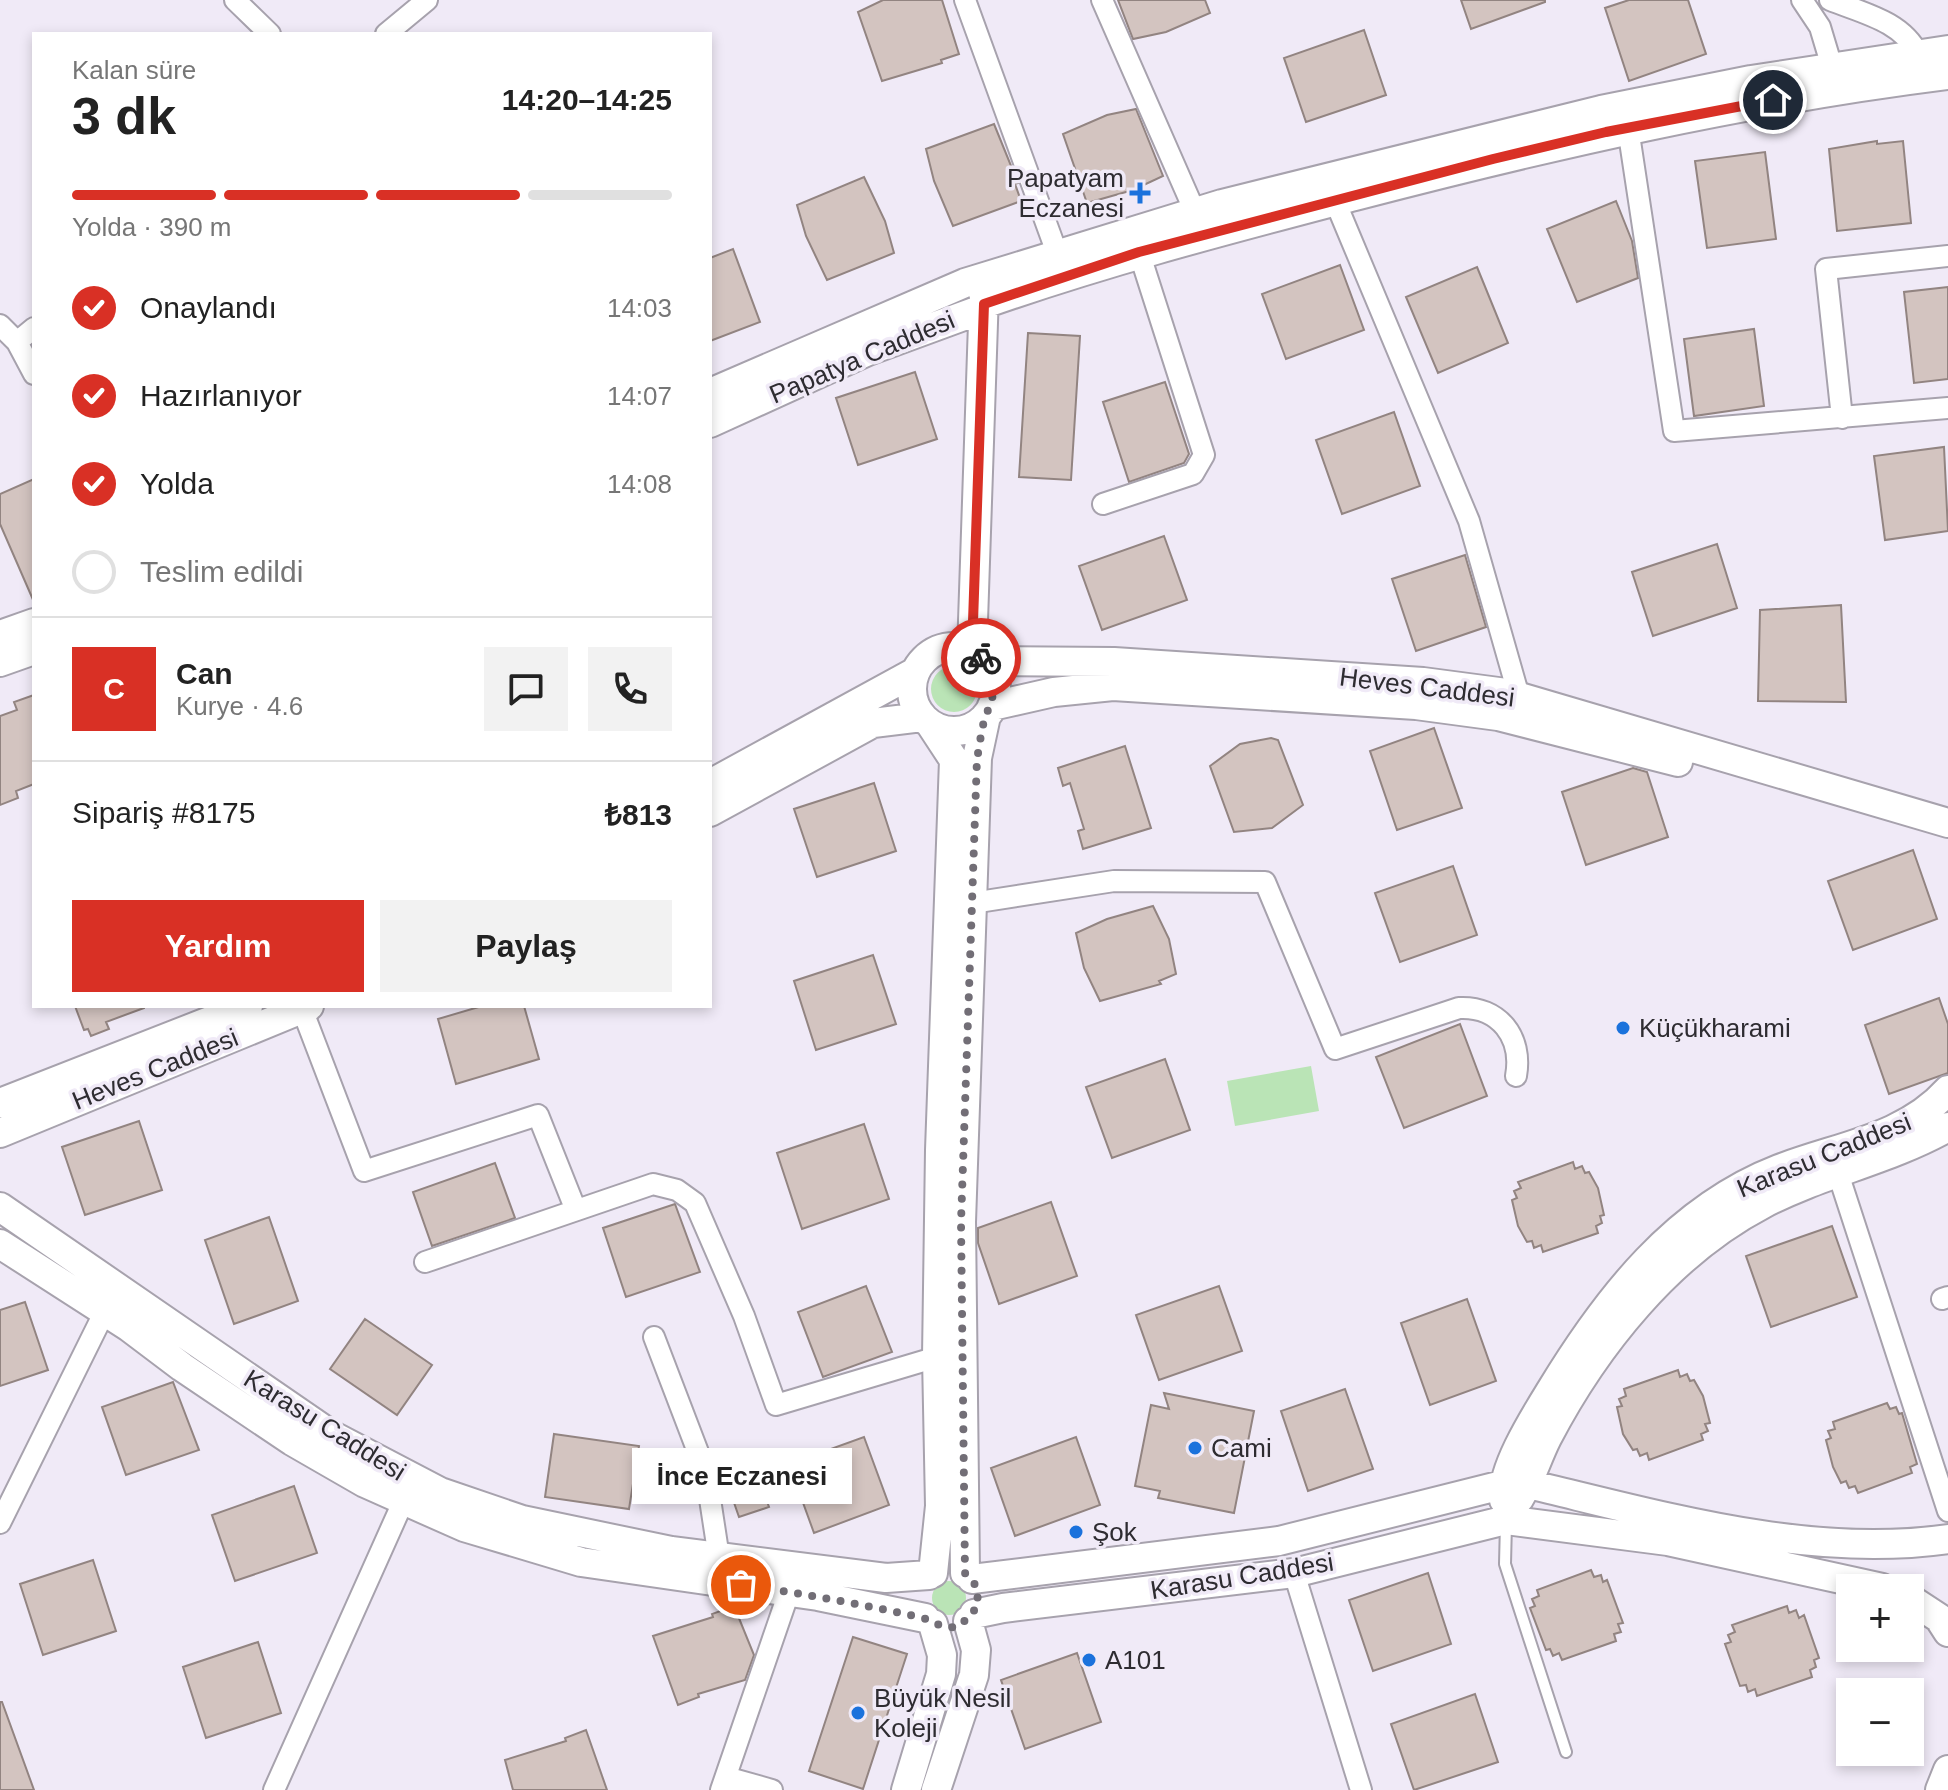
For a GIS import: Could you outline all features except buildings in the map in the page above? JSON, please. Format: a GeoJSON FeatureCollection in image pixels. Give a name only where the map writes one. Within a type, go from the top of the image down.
{"type":"FeatureCollection","features":[{"type":"Feature","properties":{"kind":"street"},"geometry":{"type":"LineString","coordinates":[[235,0],[268,32]]}},
{"type":"Feature","properties":{"kind":"street"},"geometry":{"type":"LineString","coordinates":[[388,32],[427,0]]}},
{"type":"Feature","properties":{"kind":"street"},"geometry":{"type":"LineString","coordinates":[[965,0],[1057,253]]}},
{"type":"Feature","properties":{"kind":"street"},"geometry":{"type":"LineString","coordinates":[[1102,0],[1195,212]]}},
{"type":"Feature","properties":{"kind":"street"},"geometry":{"type":"LineString","coordinates":[[1802,0],[1820,27],[1834,79]]}},
{"type":"Feature","properties":{"kind":"street"},"geometry":{"type":"LineString","coordinates":[[1830,0],[1894,26],[1908,36],[1918,66]]}},
{"type":"Feature","properties":{"kind":"street","name":"Papatya Caddesi"},"geometry":{"type":"LineString","coordinates":[[712,422],[868,351],[1057,253],[1195,212],[1601,110],[1918,66],[1948,50]]}},
{"type":"Feature","properties":{"kind":"street","name":"Papatya Caddesi"},"geometry":{"type":"LineString","coordinates":[[1918,66],[1948,75]]}},
{"type":"Feature","properties":{"kind":"street","name":"Papatya Caddesi"},"geometry":{"type":"LineString","coordinates":[[712,392],[972,296],[1335,201],[1834,79]]}},
{"type":"Feature","properties":{"kind":"street"},"geometry":{"type":"LineString","coordinates":[[1628,128],[1674,431],[1948,408]]}},
{"type":"Feature","properties":{"kind":"street"},"geometry":{"type":"LineString","coordinates":[[1335,201],[1469,521],[1523,710]]}},
{"type":"Feature","properties":{"kind":"street"},"geometry":{"type":"LineString","coordinates":[[1103,504],[1193,474],[1204,455],[1139,252]]}},
{"type":"Feature","properties":{"kind":"street"},"geometry":{"type":"LineString","coordinates":[[1842,418],[1826,269],[1948,256]]}},
{"type":"Feature","properties":{"kind":"street"},"geometry":{"type":"LineString","coordinates":[[936,1790],[974,1675],[976,1650],[971,1618],[979,1596],[968,1576],[961,1237],[977,758],[995,683],[970,653],[972,296]]}},
{"type":"Feature","properties":{"kind":"street"},"geometry":{"type":"LineString","coordinates":[[0,325],[17,342],[32,370]]}},
{"type":"Feature","properties":{"kind":"street"},"geometry":{"type":"LineString","coordinates":[[17,342],[32,330]]}},
{"type":"Feature","properties":{"kind":"street"},"geometry":{"type":"LineString","coordinates":[[0,635],[32,624]]}},
{"type":"Feature","properties":{"kind":"street"},"geometry":{"type":"LineString","coordinates":[[0,662],[32,651]]}},
{"type":"Feature","properties":{"kind":"street"},"geometry":{"type":"LineString","coordinates":[[712,783],[915,672],[930,654],[970,653]]}},
{"type":"Feature","properties":{"kind":"street","name":"Heves Caddesi"},"geometry":{"type":"LineString","coordinates":[[970,653],[1423,682],[1948,823]]}},
{"type":"Feature","properties":{"kind":"street"},"geometry":{"type":"LineString","coordinates":[[906,1790],[941,1674],[942,1655],[918,1601],[919,1591],[931,1574],[940,1506],[937,1357],[954,760],[912,696],[915,672]]}},
{"type":"Feature","properties":{"kind":"street","name":"Heves Caddesi"},"geometry":{"type":"LineString","coordinates":[[989,711],[1054,692],[1113,686],[1523,710],[1948,843]]}},
{"type":"Feature","properties":{"kind":"street"},"geometry":{"type":"LineString","coordinates":[[712,811],[873,723],[927,721],[954,731],[966,729],[989,711]]}},
{"type":"Feature","properties":{"kind":"street"},"geometry":{"type":"LineString","coordinates":[[972,903],[1114,881],[1265,882],[1335,1049],[1459,1008],[1471,1007],[1493,1014],[1508,1028],[1518,1055],[1516,1076]]}},
{"type":"Feature","properties":{"kind":"street","name":"Heves Caddesi"},"geometry":{"type":"LineString","coordinates":[[0,1103],[243,1008]]}},
{"type":"Feature","properties":{"kind":"street"},"geometry":{"type":"LineString","coordinates":[[306,1008],[364,1171],[538,1115],[575,1208]]}},
{"type":"Feature","properties":{"kind":"street","name":"Heves Caddesi"},"geometry":{"type":"LineString","coordinates":[[0,1133],[306,1008]]}},
{"type":"Feature","properties":{"kind":"street","name":"Karasu Caddesi"},"geometry":{"type":"LineString","coordinates":[[1835,1163],[1927,1112],[1948,1090]]}},
{"type":"Feature","properties":{"kind":"street","name":"Karasu Caddesi"},"geometry":{"type":"LineString","coordinates":[[968,1576],[1279,1541],[1515,1485],[1539,1410],[1587,1331],[1655,1251],[1728,1194],[1777,1169],[1835,1163],[1948,1127]]}},
{"type":"Feature","properties":{"kind":"street"},"geometry":{"type":"LineString","coordinates":[[1835,1163],[1948,1511]]}},
{"type":"Feature","properties":{"kind":"street"},"geometry":{"type":"LineString","coordinates":[[425,1262],[575,1208],[653,1184],[677,1190],[695,1203],[744,1316],[776,1405],[937,1357]]}},
{"type":"Feature","properties":{"kind":"street","name":"Karasu Caddesi"},"geometry":{"type":"LineString","coordinates":[[0,1207],[333,1436],[403,1475],[522,1520],[618,1542],[719,1558],[886,1578],[931,1574]]}},
{"type":"Feature","properties":{"kind":"street","name":"Karasu Caddesi"},"geometry":{"type":"LineString","coordinates":[[0,1244],[105,1311],[247,1413],[341,1470],[403,1502],[502,1541],[581,1562],[789,1592],[929,1621]]}},
{"type":"Feature","properties":{"kind":"street"},"geometry":{"type":"LineString","coordinates":[[0,1523],[105,1311]]}},
{"type":"Feature","properties":{"kind":"street"},"geometry":{"type":"LineString","coordinates":[[654,1337],[706,1473],[719,1558]]}},
{"type":"Feature","properties":{"kind":"street"},"geometry":{"type":"LineString","coordinates":[[1836,1578],[1680,1543],[1506,1520],[1515,1485],[1763,1534],[1871,1546],[1948,1539]]}},
{"type":"Feature","properties":{"kind":"street"},"geometry":{"type":"LineString","coordinates":[[274,1790],[403,1502]]}},
{"type":"Feature","properties":{"kind":"street","name":"Karasu Caddesi"},"geometry":{"type":"LineString","coordinates":[[971,1618],[1003,1608],[1294,1573],[1506,1520]]}},
{"type":"Feature","properties":{"kind":"street"},"geometry":{"type":"LineString","coordinates":[[931,1574],[947,1568],[968,1576]]}},
{"type":"Feature","properties":{"kind":"street"},"geometry":{"type":"LineString","coordinates":[[1294,1573],[1361,1790]]}},
{"type":"Feature","properties":{"kind":"street"},"geometry":{"type":"LineString","coordinates":[[772,1790],[723,1784],[789,1592]]}},
{"type":"Feature","properties":{"kind":"street"},"geometry":{"type":"LineString","coordinates":[[1924,1608],[1939,1618],[1948,1632]]}},
{"type":"Feature","properties":{"kind":"street"},"geometry":{"type":"LineString","coordinates":[[929,1621],[951,1628],[971,1618]]}},
{"type":"Feature","properties":{"kind":"street"},"geometry":{"type":"LineString","coordinates":[[1940,1790],[1948,1770]]}},
{"type":"Feature","properties":{"kind":"lane"},"geometry":{"type":"LineString","coordinates":[[1506,1520],[1505,1564],[1566,1752]]}},
{"type":"Feature","properties":{"kind":"green space"},"geometry":{"type":"Polygon","coordinates":[[[954,666],[970,673],[977,689],[970,705],[954,712],[938,705],[931,689],[938,673],[954,666]]]}},
{"type":"Feature","properties":{"kind":"green space"},"geometry":{"type":"Polygon","coordinates":[[[1311,1066],[1319,1111],[1235,1126],[1227,1081],[1311,1066]]]}},
{"type":"Feature","properties":{"kind":"green space"},"geometry":{"type":"Polygon","coordinates":[[[949,1581],[961,1586],[966,1598],[961,1610],[949,1615],[937,1610],[932,1598],[937,1586],[949,1581]]]}},
{"type":"Feature","properties":{"kind":"way so far"},"geometry":{"type":"LineString","coordinates":[[741,1585],[818,1596],[925,1618],[941,1628],[960,1626],[968,1621],[978,1606],[977,1587],[965,1573],[961,1222],[977,758],[986,716],[995,695],[992,671],[981,658]]}},
{"type":"Feature","properties":{"kind":"place","name":"Papatyam Eczanesi"},"geometry":{"type":"Point","coordinates":[1140,193]}},
{"type":"Feature","properties":{"kind":"place","name":"Küçükharami"},"geometry":{"type":"Point","coordinates":[1623,1028]}},
{"type":"Feature","properties":{"kind":"place","name":"Cami"},"geometry":{"type":"Point","coordinates":[1195,1448]}},
{"type":"Feature","properties":{"kind":"place","name":"Şok"},"geometry":{"type":"Point","coordinates":[1076,1532]}},
{"type":"Feature","properties":{"kind":"place","name":"İnce Eczanesi"},"geometry":{"type":"Point","coordinates":[741,1585]}},
{"type":"Feature","properties":{"kind":"place","name":"A101"},"geometry":{"type":"Point","coordinates":[1089,1660]}},
{"type":"Feature","properties":{"kind":"place","name":"Büyük Nesil Koleji"},"geometry":{"type":"Point","coordinates":[858,1713]}},
{"type":"Feature","properties":{"kind":"route"},"geometry":{"type":"LineString","coordinates":[[981,658],[972,651],[984,304],[1139,252],[1493,159],[1606,132],[1773,100]]}}]}
